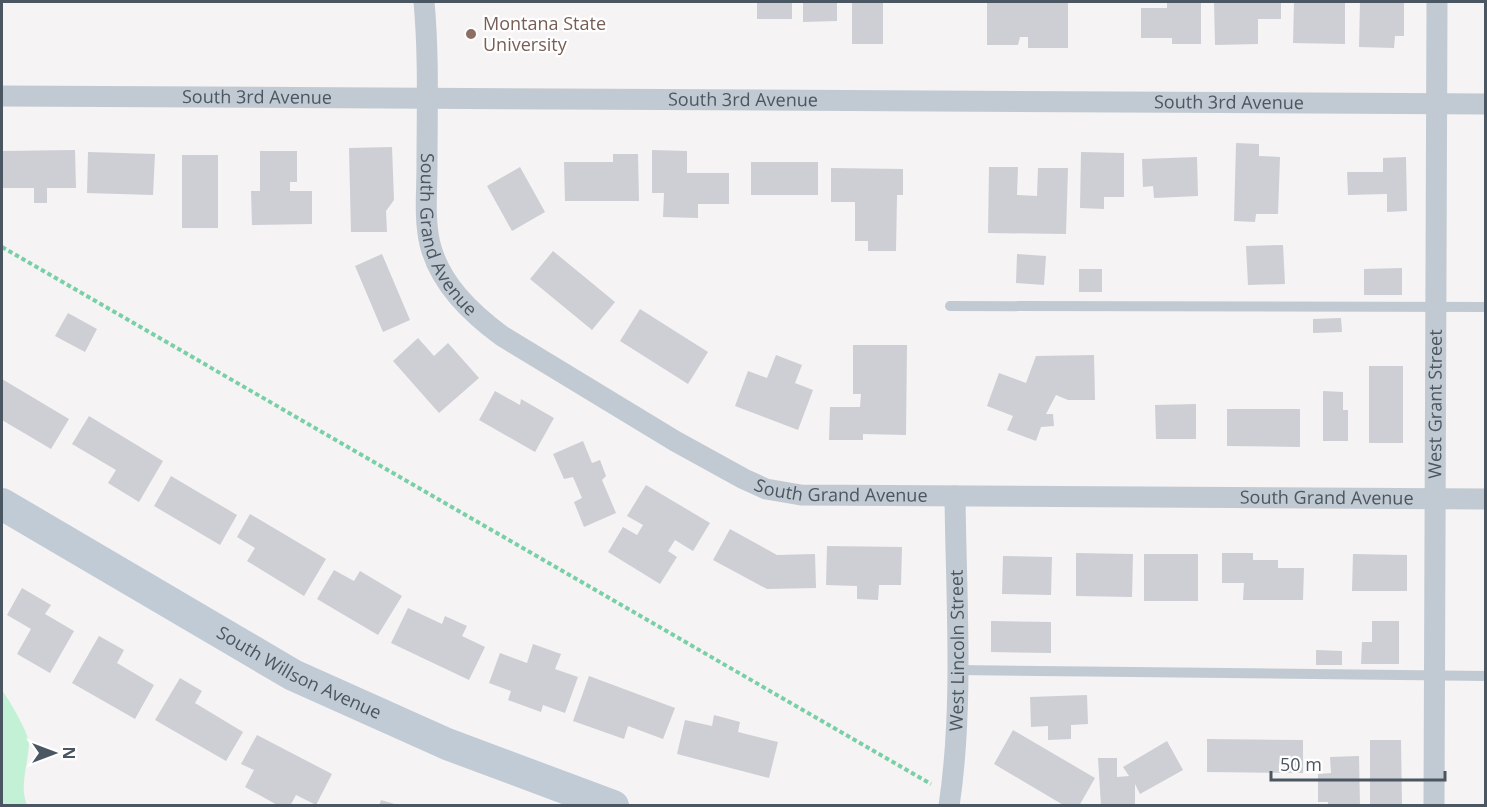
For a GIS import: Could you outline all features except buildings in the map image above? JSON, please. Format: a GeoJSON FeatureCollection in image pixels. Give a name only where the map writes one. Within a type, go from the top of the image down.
{"type":"FeatureCollection","features":[{"type":"Feature","properties":{"kind":"main road","name":"South Willson Avenue"},"geometry":{"type":"LineString","coordinates":[[2,504],[293,675],[447,744],[613,806]]}},
{"type":"Feature","properties":{"kind":"street","name":"South Grand Avenue"},"geometry":{"type":"LineString","coordinates":[[424,2],[427,220],[430,245],[443,275],[458,298],[481,321],[502,336],[602,394],[675,441],[744,479],[766,489],[801,495],[1485,500]]}},
{"type":"Feature","properties":{"kind":"street","name":"West Grant Street"},"geometry":{"type":"LineString","coordinates":[[1434,806],[1437,2]]}},
{"type":"Feature","properties":{"kind":"street","name":"South 3rd Avenue"},"geometry":{"type":"LineString","coordinates":[[2,96],[1485,104]]}},
{"type":"Feature","properties":{"kind":"street","name":"West Lincoln Street"},"geometry":{"type":"LineString","coordinates":[[943,798],[955,768],[957,670],[955,496]]}},
{"type":"Feature","properties":{"kind":"lane"},"geometry":{"type":"LineString","coordinates":[[950,306],[1485,307]]}},
{"type":"Feature","properties":{"kind":"lane"},"geometry":{"type":"LineString","coordinates":[[957,670],[1485,676]]}},
{"type":"Feature","properties":{"kind":"path"},"geometry":{"type":"LineString","coordinates":[[2,247],[930,783],[943,798]]}},
{"type":"Feature","properties":{"kind":"green space"},"geometry":{"type":"Polygon","coordinates":[[[2,690],[28,739],[24,783],[27,805],[2,805],[2,690]]]}},
{"type":"Feature","properties":{"kind":"place","name":"Montana State University"},"geometry":{"type":"Point","coordinates":[471,34]}}]}
